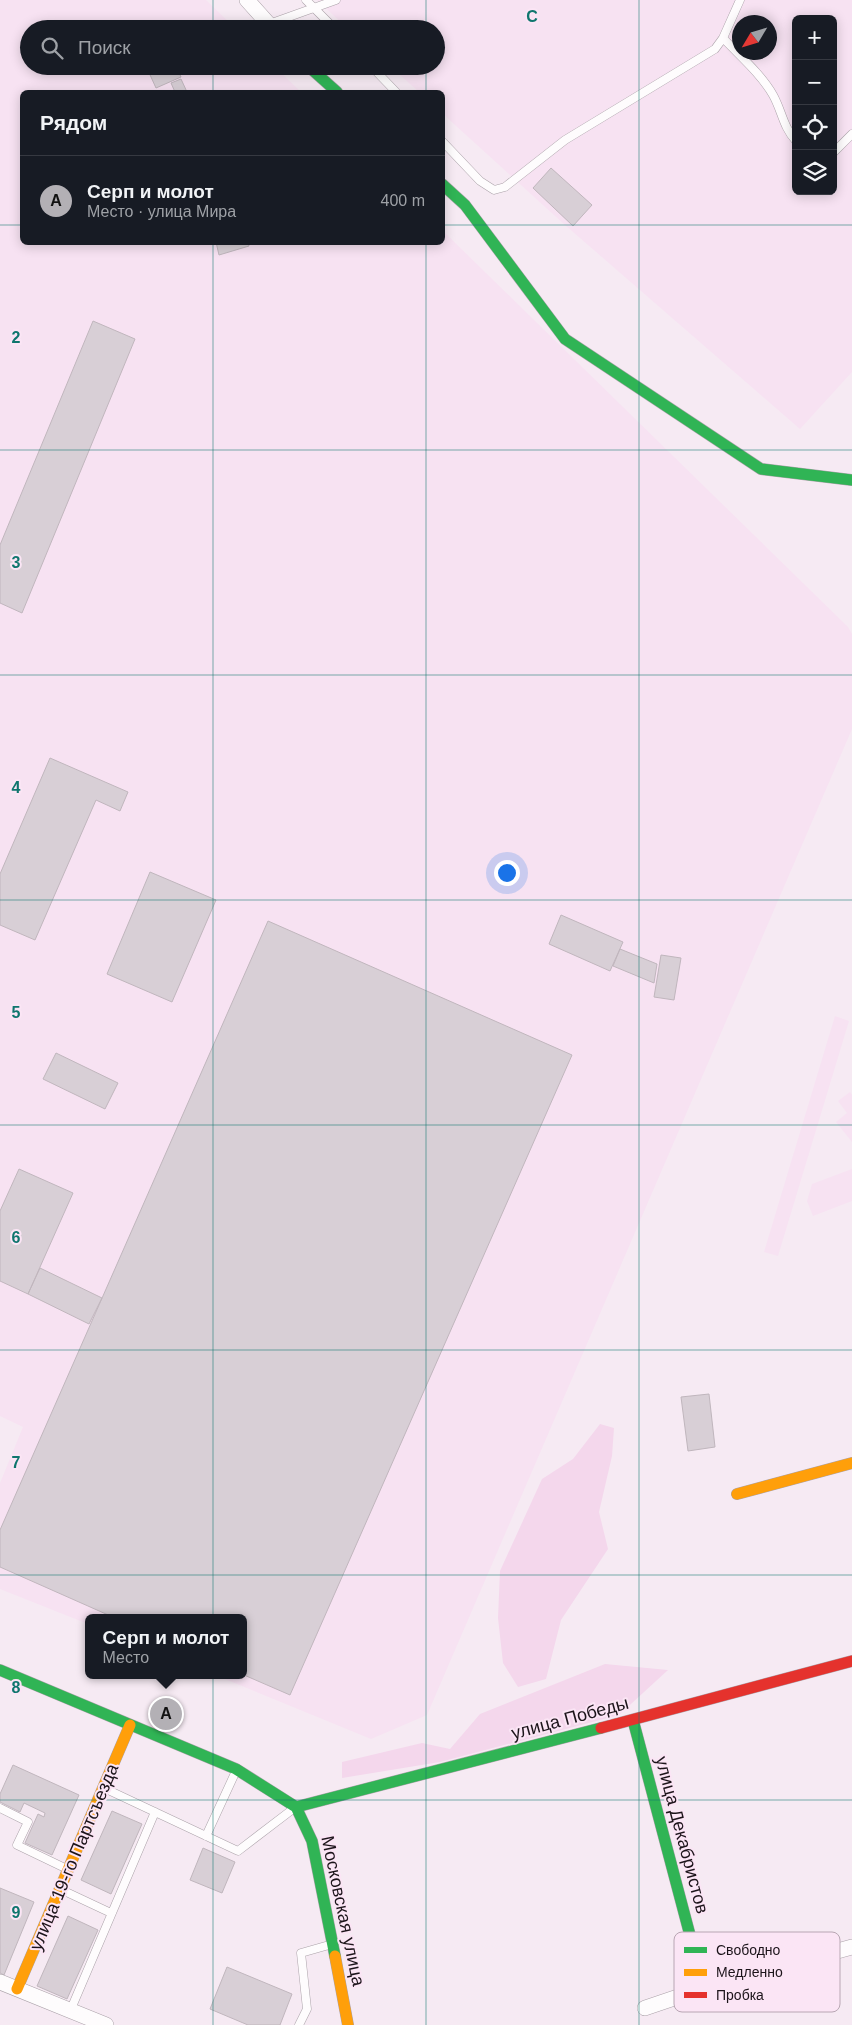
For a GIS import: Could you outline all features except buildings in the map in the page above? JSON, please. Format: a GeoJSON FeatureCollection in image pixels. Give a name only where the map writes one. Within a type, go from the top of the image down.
{"type":"FeatureCollection","features":[{"type":"Feature","properties":{"kind":"street"},"geometry":{"type":"LineString","coordinates":[[247,0],[265,20]]}},
{"type":"Feature","properties":{"kind":"street"},"geometry":{"type":"LineString","coordinates":[[318,75],[335,90]]}},
{"type":"Feature","properties":{"kind":"street"},"geometry":{"type":"LineString","coordinates":[[445,186],[466,204],[565,339],[761,469],[852,480]]}},
{"type":"Feature","properties":{"kind":"street"},"geometry":{"type":"LineString","coordinates":[[737,1494],[852,1463]]}},
{"type":"Feature","properties":{"kind":"street","name":"улица Победы"},"geometry":{"type":"LineString","coordinates":[[296,1807],[634,1720],[852,1661]]}},
{"type":"Feature","properties":{"kind":"street"},"geometry":{"type":"LineString","coordinates":[[0,1670],[236,1769],[296,1807]]}},
{"type":"Feature","properties":{"kind":"street","name":"улица Декабристов"},"geometry":{"type":"LineString","coordinates":[[634,1720],[689,1932]]}},
{"type":"Feature","properties":{"kind":"street","name":"улица 19-го Партсъезда"},"geometry":{"type":"LineString","coordinates":[[17,1989],[130,1725]]}},
{"type":"Feature","properties":{"kind":"street","name":"Московская улица"},"geometry":{"type":"LineString","coordinates":[[296,1807],[312,1842],[334,1944],[348,2025]]}},
{"type":"Feature","properties":{"kind":"street"},"geometry":{"type":"LineString","coordinates":[[0,1982],[106,2025]]}},
{"type":"Feature","properties":{"kind":"street"},"geometry":{"type":"LineString","coordinates":[[645,2008],[674,1998]]}},
{"type":"Feature","properties":{"kind":"lane"},"geometry":{"type":"LineString","coordinates":[[306,0],[326,20]]}},
{"type":"Feature","properties":{"kind":"lane"},"geometry":{"type":"LineString","coordinates":[[285,20],[336,0]]}},
{"type":"Feature","properties":{"kind":"lane"},"geometry":{"type":"LineString","coordinates":[[445,144],[480,181],[494,190],[505,188],[565,140],[715,49],[724,38],[740,0]]}},
{"type":"Feature","properties":{"kind":"lane"},"geometry":{"type":"LineString","coordinates":[[724,38],[773,95],[786,128],[792,136]]}},
{"type":"Feature","properties":{"kind":"lane"},"geometry":{"type":"LineString","coordinates":[[380,75],[394,90]]}},
{"type":"Feature","properties":{"kind":"lane"},"geometry":{"type":"LineString","coordinates":[[836,150],[852,134]]}},
{"type":"Feature","properties":{"kind":"lane"},"geometry":{"type":"LineString","coordinates":[[206,1836],[236,1769]]}},
{"type":"Feature","properties":{"kind":"lane"},"geometry":{"type":"LineString","coordinates":[[104,1788],[238,1851],[296,1807]]}},
{"type":"Feature","properties":{"kind":"lane"},"geometry":{"type":"LineString","coordinates":[[0,1808],[28,1822],[17,1845],[68,1869]]}},
{"type":"Feature","properties":{"kind":"lane"},"geometry":{"type":"LineString","coordinates":[[71,2010],[155,1812]]}},
{"type":"Feature","properties":{"kind":"lane"},"geometry":{"type":"LineString","coordinates":[[60,1890],[112,1913]]}},
{"type":"Feature","properties":{"kind":"lane"},"geometry":{"type":"LineString","coordinates":[[299,2025],[307,2009],[301,1953],[334,1944]]}},
{"type":"Feature","properties":{"kind":"shaded area"},"geometry":{"type":"Polygon","coordinates":[[[0,0],[206,0],[227,20],[20,20],[20,75],[283,75],[299,90],[20,90],[20,245],[445,245],[445,233],[848,627],[852,634],[852,729],[427,1715],[371,1739],[225,1679],[247,1679],[247,1614],[85,1614],[85,1623],[0,1589],[0,1483],[23,1427],[0,1416],[0,0]]]}},
{"type":"Feature","properties":{"kind":"shaded area"},"geometry":{"type":"Polygon","coordinates":[[[317,0],[852,0],[852,372],[800,429],[565,225],[445,116],[445,90],[417,90],[400,75],[445,75],[445,20],[338,20],[317,0]]]}},
{"type":"Feature","properties":{"kind":"shaded area"},"geometry":{"type":"Polygon","coordinates":[[[835,1016],[849,1021],[778,1256],[764,1252],[835,1016]]]}},
{"type":"Feature","properties":{"kind":"shaded area"},"geometry":{"type":"Polygon","coordinates":[[[850,1092],[852,1095],[852,1142],[836,1122],[847,1113],[838,1101],[850,1092]]]}},
{"type":"Feature","properties":{"kind":"shaded area"},"geometry":{"type":"Polygon","coordinates":[[[852,1169],[852,1201],[813,1216],[807,1201],[812,1184],[852,1169]]]}},
{"type":"Feature","properties":{"kind":"shaded area"},"geometry":{"type":"Polygon","coordinates":[[[600,1424],[614,1428],[612,1456],[599,1512],[608,1549],[561,1620],[546,1679],[518,1687],[503,1663],[498,1618],[500,1571],[542,1479],[573,1459],[600,1424]]]}},
{"type":"Feature","properties":{"kind":"shaded area"},"geometry":{"type":"Polygon","coordinates":[[[605,1664],[668,1670],[619,1715],[440,1762],[342,1778],[342,1762],[422,1743],[450,1749],[480,1714],[605,1664]]]}},
{"type":"Feature","properties":{"kind":"traffic: fast"},"geometry":{"type":"LineString","coordinates":[[318,75],[335,90]]}},
{"type":"Feature","properties":{"kind":"traffic: fast"},"geometry":{"type":"LineString","coordinates":[[445,187],[465,205],[565,339],[761,469],[852,480]]}},
{"type":"Feature","properties":{"kind":"traffic: fast"},"geometry":{"type":"LineString","coordinates":[[0,1670],[236,1769],[296,1807],[312,1841],[335,1956]]}},
{"type":"Feature","properties":{"kind":"traffic: fast"},"geometry":{"type":"LineString","coordinates":[[633,1720],[689,1932]]}},
{"type":"Feature","properties":{"kind":"traffic: fast"},"geometry":{"type":"LineString","coordinates":[[296,1807],[601,1728]]}},
{"type":"Feature","properties":{"kind":"traffic: slow"},"geometry":{"type":"LineString","coordinates":[[737,1494],[852,1463]]}},
{"type":"Feature","properties":{"kind":"traffic: slow"},"geometry":{"type":"LineString","coordinates":[[17,1989],[130,1725]]}},
{"type":"Feature","properties":{"kind":"traffic: slow"},"geometry":{"type":"LineString","coordinates":[[335,1956],[348,2025]]}},
{"type":"Feature","properties":{"kind":"traffic: jam"},"geometry":{"type":"LineString","coordinates":[[601,1728],[852,1661]]}},
{"type":"Feature","properties":{"kind":"place","name":"Серп и молот"},"geometry":{"type":"Point","coordinates":[166,1714]}}]}
